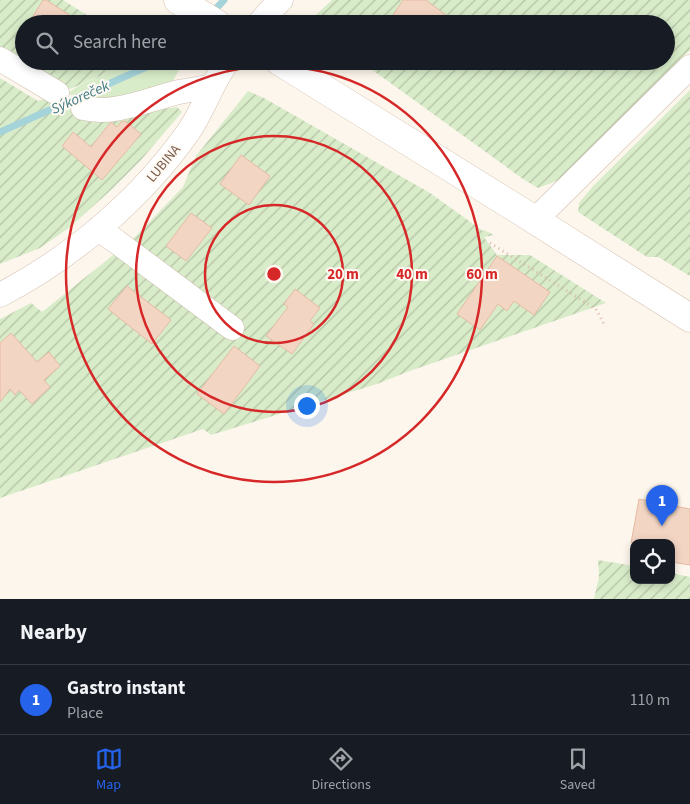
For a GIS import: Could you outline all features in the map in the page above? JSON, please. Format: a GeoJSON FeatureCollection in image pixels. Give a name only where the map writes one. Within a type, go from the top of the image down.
{"type":"FeatureCollection","features":[{"type":"Feature","properties":{"kind":"main road"},"geometry":{"type":"LineString","coordinates":[[178,0],[202,15]]}},
{"type":"Feature","properties":{"kind":"main road"},"geometry":{"type":"LineString","coordinates":[[293,70],[690,318]]}},
{"type":"Feature","properties":{"kind":"street"},"geometry":{"type":"LineString","coordinates":[[266,15],[281,0]]}},
{"type":"Feature","properties":{"kind":"street"},"geometry":{"type":"LineString","coordinates":[[0,59],[15,68]]}},
{"type":"Feature","properties":{"kind":"street"},"geometry":{"type":"LineString","coordinates":[[535,220],[690,67]]}},
{"type":"Feature","properties":{"kind":"street"},"geometry":{"type":"LineString","coordinates":[[18,70],[57,93]]}},
{"type":"Feature","properties":{"kind":"street","name":"LUBINA"},"geometry":{"type":"LineString","coordinates":[[0,295],[52,264],[75,247],[98,229],[133,196],[180,144],[194,123],[223,70]]}},
{"type":"Feature","properties":{"kind":"street"},"geometry":{"type":"LineString","coordinates":[[83,108],[109,110],[180,92],[214,86]]}},
{"type":"Feature","properties":{"kind":"street"},"geometry":{"type":"LineString","coordinates":[[98,229],[232,328]]}},
{"type":"Feature","properties":{"kind":"path"},"geometry":{"type":"LineString","coordinates":[[490,243],[596,309],[604,324]]}},
{"type":"Feature","properties":{"kind":"green space"},"geometry":{"type":"Polygon","coordinates":[[[0,0],[63,0],[87,15],[15,15],[15,58],[0,49],[0,0]]]}},
{"type":"Feature","properties":{"kind":"green space"},"geometry":{"type":"Polygon","coordinates":[[[332,0],[690,0],[690,50],[675,65],[675,15],[316,15],[332,0]]]}},
{"type":"Feature","properties":{"kind":"green space"},"geometry":{"type":"Polygon","coordinates":[[[37,70],[114,70],[70,89],[37,70]]]}},
{"type":"Feature","properties":{"kind":"green space"},"geometry":{"type":"Polygon","coordinates":[[[114,70],[179,70],[173,81],[115,102],[85,104],[68,93],[80,85],[114,70]]]}},
{"type":"Feature","properties":{"kind":"green space"},"geometry":{"type":"Polygon","coordinates":[[[372,70],[670,70],[559,180],[538,188],[372,70]]]}},
{"type":"Feature","properties":{"kind":"green space"},"geometry":{"type":"Polygon","coordinates":[[[0,78],[38,101],[52,96],[80,110],[123,115],[177,107],[182,112],[141,160],[70,227],[40,248],[0,264],[0,78]]]}},
{"type":"Feature","properties":{"kind":"green space"},"geometry":{"type":"Polygon","coordinates":[[[690,90],[690,276],[658,257],[647,257],[578,212],[579,203],[593,186],[690,90]]]}},
{"type":"Feature","properties":{"kind":"green space"},"geometry":{"type":"Polygon","coordinates":[[[248,91],[264,98],[430,193],[483,231],[494,235],[484,237],[497,255],[530,255],[606,303],[377,384],[211,435],[203,429],[0,498],[0,319],[31,303],[42,312],[132,240],[183,187],[196,156],[248,91]]]}},
{"type":"Feature","properties":{"kind":"green space"},"geometry":{"type":"Polygon","coordinates":[[[598,560],[630,565],[630,584],[675,584],[675,574],[690,577],[690,599],[594,599],[599,577],[598,560]]]}},
{"type":"Feature","properties":{"kind":"building"},"geometry":{"type":"Polygon","coordinates":[[[43,0],[46,0],[70,15],[34,15],[43,0]]]}},
{"type":"Feature","properties":{"kind":"building"},"geometry":{"type":"Polygon","coordinates":[[[403,0],[426,0],[446,15],[393,15],[403,0]]]}},
{"type":"Feature","properties":{"kind":"building"},"geometry":{"type":"Polygon","coordinates":[[[125,121],[141,134],[102,180],[62,146],[73,132],[91,147],[110,123],[117,127],[121,122],[125,121]]]}},
{"type":"Feature","properties":{"kind":"building"},"geometry":{"type":"Polygon","coordinates":[[[241,155],[270,176],[249,205],[220,184],[241,155]]]}},
{"type":"Feature","properties":{"kind":"building"},"geometry":{"type":"Polygon","coordinates":[[[191,213],[212,228],[186,261],[166,246],[191,213]]]}},
{"type":"Feature","properties":{"kind":"building"},"geometry":{"type":"Polygon","coordinates":[[[497,256],[550,292],[534,315],[514,301],[507,311],[498,304],[480,330],[457,314],[497,256]]]}},
{"type":"Feature","properties":{"kind":"building"},"geometry":{"type":"Polygon","coordinates":[[[127,286],[171,320],[152,344],[108,309],[127,286]]]}},
{"type":"Feature","properties":{"kind":"building"},"geometry":{"type":"Polygon","coordinates":[[[295,289],[320,308],[310,321],[314,324],[292,354],[266,336],[288,307],[284,304],[295,289]]]}},
{"type":"Feature","properties":{"kind":"building"},"geometry":{"type":"Polygon","coordinates":[[[11,333],[37,362],[49,352],[60,366],[44,380],[50,387],[32,404],[19,390],[15,395],[10,389],[0,402],[0,343],[11,333]]]}},
{"type":"Feature","properties":{"kind":"building"},"geometry":{"type":"Polygon","coordinates":[[[234,346],[260,366],[224,414],[197,394],[234,346]]]}},
{"type":"Feature","properties":{"kind":"building"},"geometry":{"type":"Polygon","coordinates":[[[639,499],[690,509],[690,565],[675,563],[675,539],[632,539],[639,499]]]}},
{"type":"Feature","properties":{"kind":"waterway","name":"Sýkoreček"},"geometry":{"type":"LineString","coordinates":[[211,14],[224,0]]}},
{"type":"Feature","properties":{"kind":"waterway","name":"Sýkoreček"},"geometry":{"type":"LineString","coordinates":[[0,132],[140,70]]}},
{"type":"Feature","properties":{"kind":"place","name":"Gastro instant"},"geometry":{"type":"Point","coordinates":[662,526]}}]}
